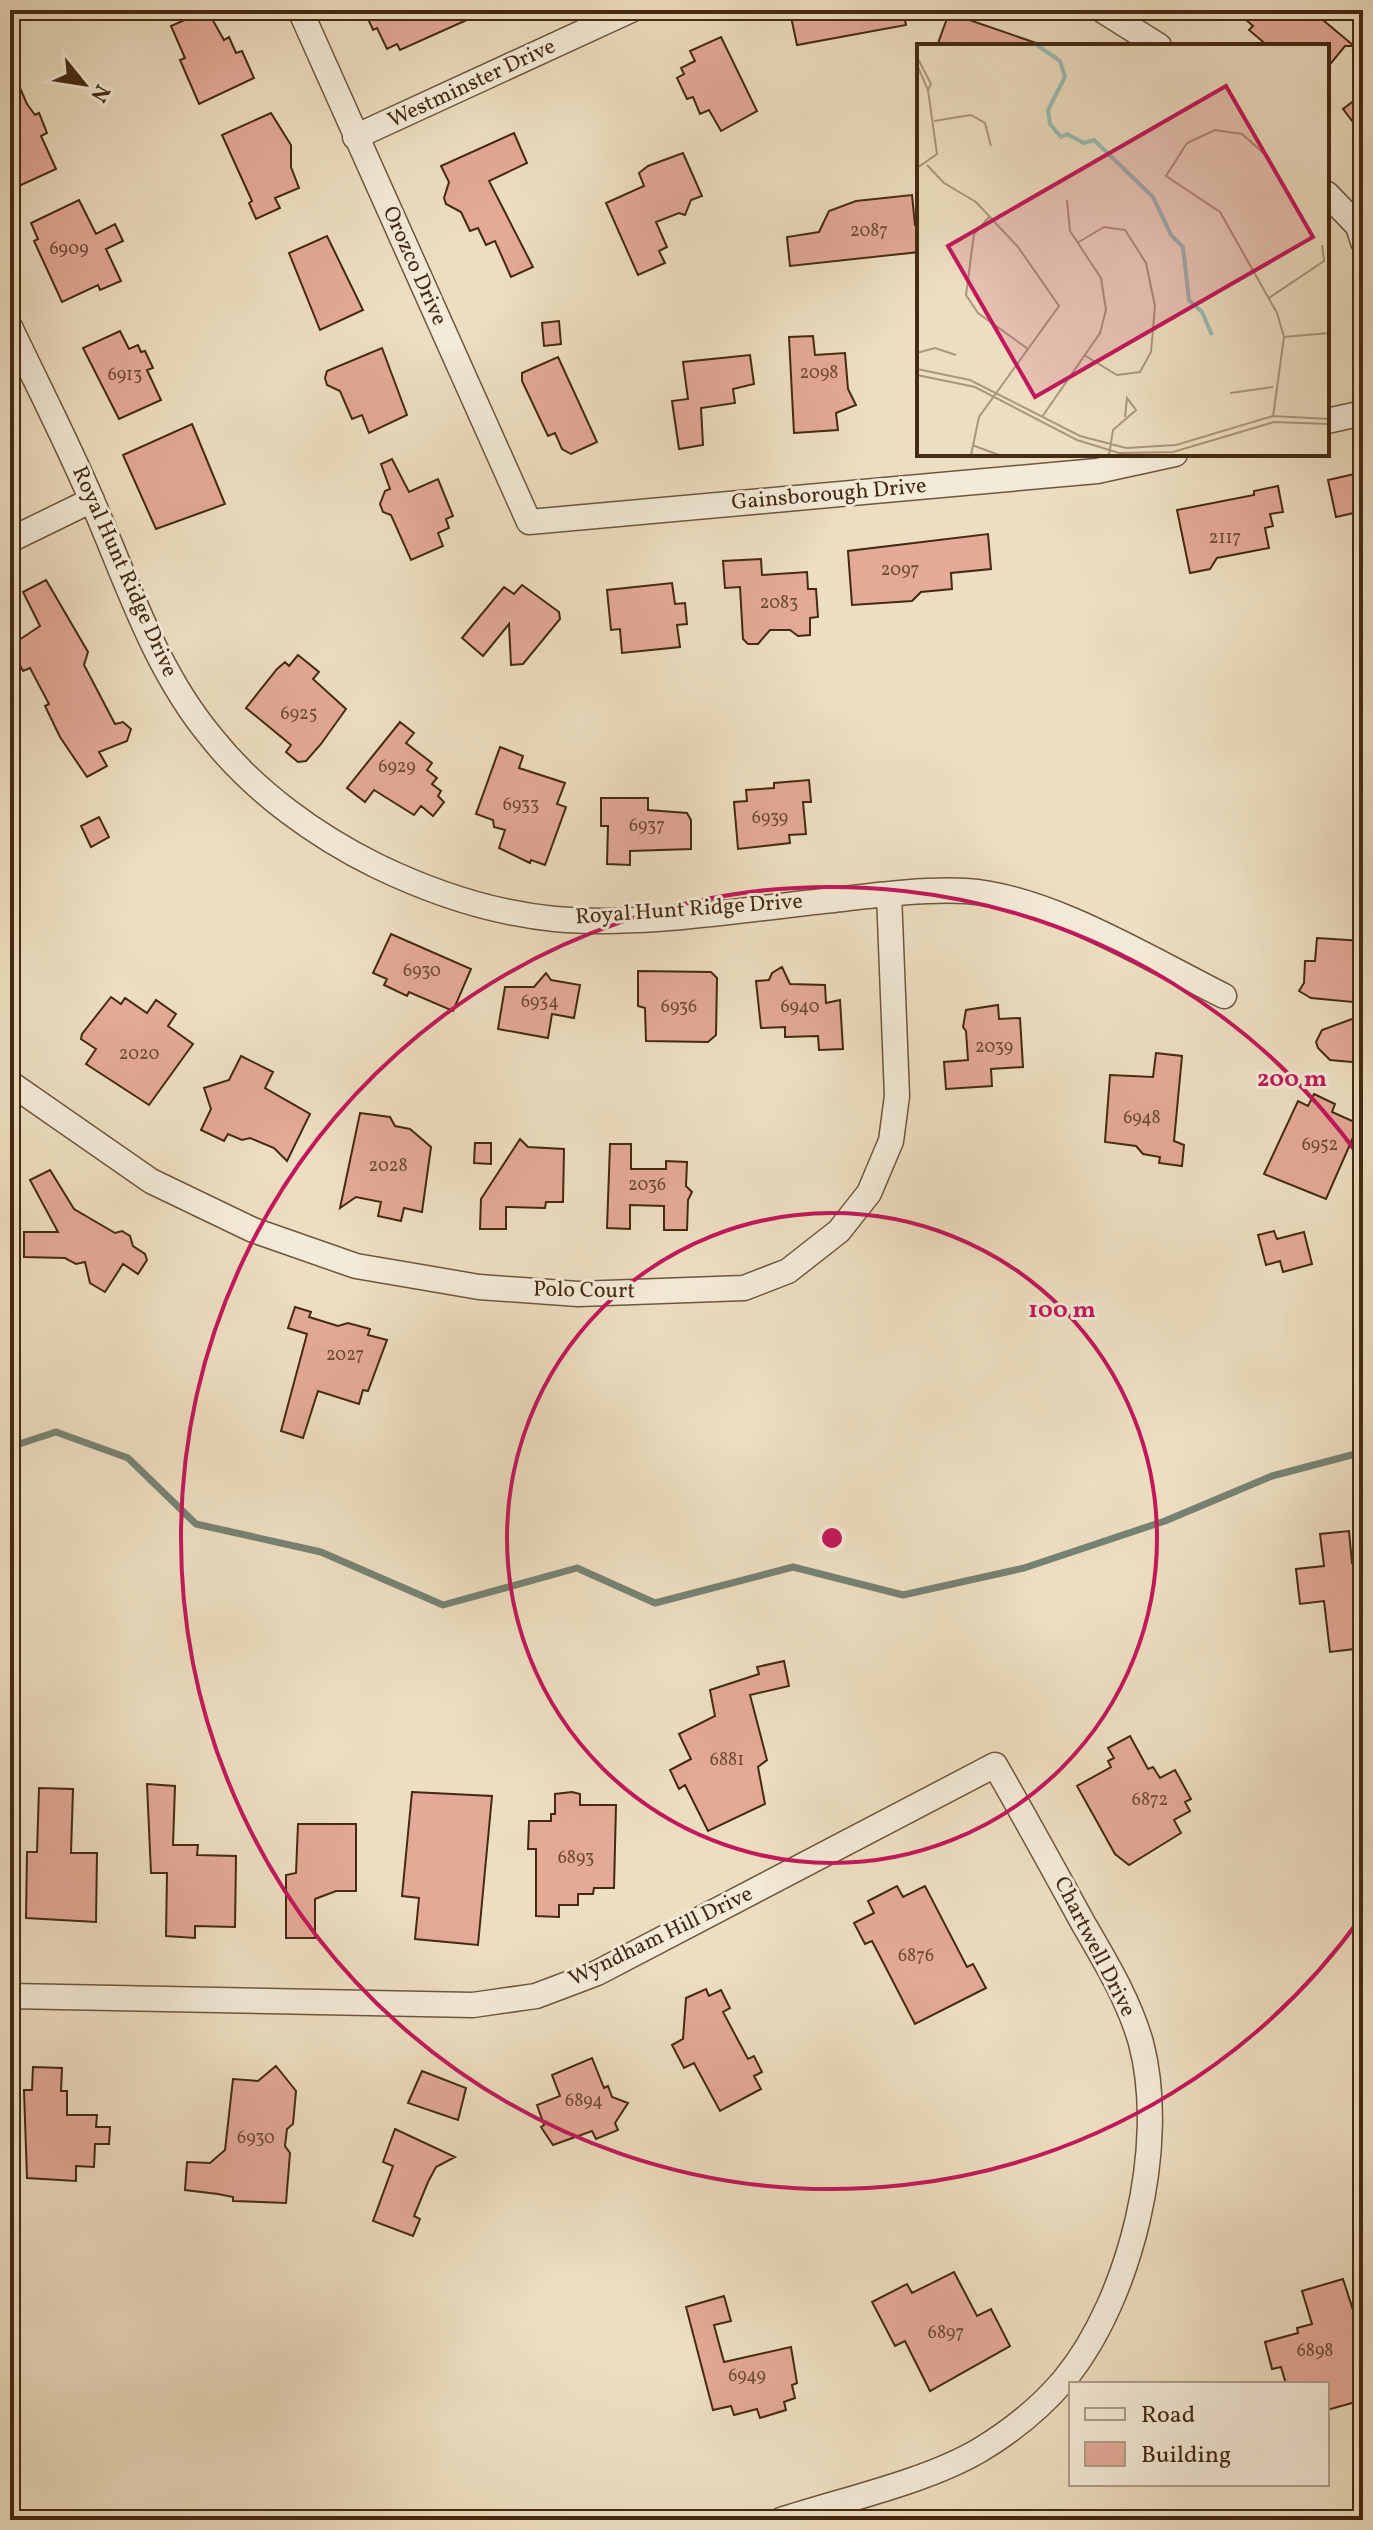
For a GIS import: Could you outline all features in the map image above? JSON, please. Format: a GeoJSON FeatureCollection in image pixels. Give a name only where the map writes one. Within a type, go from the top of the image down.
{"type":"FeatureCollection","features":[{"type":"Feature","properties":{"kind":"street","name":"Orozco Drive"},"geometry":{"type":"LineString","coordinates":[[300,10],[529,522]]}},
{"type":"Feature","properties":{"kind":"street","name":"Westminster Drive"},"geometry":{"type":"LineString","coordinates":[[355,137],[631,10]]}},
{"type":"Feature","properties":{"kind":"street"},"geometry":{"type":"LineString","coordinates":[[1102,10],[1156,44]]}},
{"type":"Feature","properties":{"kind":"street"},"geometry":{"type":"LineString","coordinates":[[1329,196],[1358,226],[1363,242]]}},
{"type":"Feature","properties":{"kind":"street","name":"Royal Hunt Ridge Drive"},"geometry":{"type":"LineString","coordinates":[[10,327],[92,500],[149,637],[182,699],[213,740],[263,790],[351,853],[440,894],[502,911],[555,919],[635,918],[889,894],[966,891],[1034,905],[1224,996]]}},
{"type":"Feature","properties":{"kind":"street"},"geometry":{"type":"LineString","coordinates":[[1329,421],[1363,413]]}},
{"type":"Feature","properties":{"kind":"street","name":"Gainsborough Drive"},"geometry":{"type":"LineString","coordinates":[[529,522],[1097,471],[1166,456]]}},
{"type":"Feature","properties":{"kind":"street"},"geometry":{"type":"LineString","coordinates":[[10,540],[92,500]]}},
{"type":"Feature","properties":{"kind":"street","name":"Polo Court"},"geometry":{"type":"LineString","coordinates":[[10,1083],[151,1181],[253,1230],[356,1266],[479,1287],[578,1294],[744,1288],[788,1271],[839,1231],[869,1193],[891,1141],[897,1096],[889,894]]}},
{"type":"Feature","properties":{"kind":"street","name":"Wyndham Hill Drive"},"geometry":{"type":"LineString","coordinates":[[10,1996],[473,2005],[536,1996],[597,1973],[995,1765]]}},
{"type":"Feature","properties":{"kind":"street","name":"Chartwell Drive"},"geometry":{"type":"LineString","coordinates":[[781,2520],[941,2468],[979,2450],[1028,2416],[1064,2380],[1094,2334],[1117,2282],[1141,2204],[1150,2153],[1150,2106],[1141,2043],[1117,1983],[995,1765]]}},
{"type":"Feature","properties":{"kind":"building"},"geometry":{"type":"Polygon","coordinates":[[[207,10],[224,40],[229,37],[236,53],[242,51],[254,78],[199,104],[180,60],[185,58],[171,26],[207,10]]]}},
{"type":"Feature","properties":{"kind":"building"},"geometry":{"type":"Polygon","coordinates":[[[364,10],[489,10],[400,50],[397,44],[387,49],[377,28],[373,30],[364,10]]]}},
{"type":"Feature","properties":{"kind":"building"},"geometry":{"type":"Polygon","coordinates":[[[903,10],[906,25],[797,45],[790,12],[903,10]]]}},
{"type":"Feature","properties":{"kind":"building"},"geometry":{"type":"Polygon","coordinates":[[[1235,10],[1311,10],[1354,46],[1345,46],[1329,66],[1329,44],[1266,44],[1249,30],[1253,26],[1235,10]]]}},
{"type":"Feature","properties":{"kind":"building"},"geometry":{"type":"Polygon","coordinates":[[[949,13],[1036,43],[1036,44],[938,44],[949,13]]]}},
{"type":"Feature","properties":{"kind":"building"},"geometry":{"type":"Polygon","coordinates":[[[721,37],[757,111],[721,131],[709,110],[700,114],[693,97],[687,99],[677,78],[684,74],[681,68],[695,61],[690,51],[721,37]]]}},
{"type":"Feature","properties":{"kind":"building"},"geometry":{"type":"Polygon","coordinates":[[[10,65],[27,104],[35,115],[39,113],[47,133],[41,136],[56,169],[19,186],[10,165],[10,65]]]}},
{"type":"Feature","properties":{"kind":"building"},"geometry":{"type":"Polygon","coordinates":[[[1363,94],[1363,135],[1343,109],[1363,94]]]}},
{"type":"Feature","properties":{"kind":"building"},"geometry":{"type":"Polygon","coordinates":[[[271,113],[291,145],[291,167],[299,188],[275,198],[280,208],[256,219],[249,203],[252,201],[222,135],[271,113]]]}},
{"type":"Feature","properties":{"kind":"building"},"geometry":{"type":"Polygon","coordinates":[[[514,133],[527,163],[489,181],[533,267],[511,277],[495,241],[486,245],[478,228],[470,231],[461,212],[446,204],[444,198],[449,182],[441,166],[514,133]]]}},
{"type":"Feature","properties":{"kind":"building"},"geometry":{"type":"Polygon","coordinates":[[[683,153],[702,196],[691,200],[685,215],[679,213],[656,222],[667,247],[659,251],[665,263],[638,275],[606,203],[644,186],[639,173],[648,166],[683,153]]]}},
{"type":"Feature","properties":{"kind":"building"},"geometry":{"type":"Polygon","coordinates":[[[912,195],[917,224],[917,252],[790,266],[787,237],[819,232],[829,211],[856,201],[912,195]]]}},
{"type":"Feature","properties":{"kind":"building"},"geometry":{"type":"Polygon","coordinates":[[[79,200],[96,234],[115,224],[123,241],[106,249],[121,281],[100,290],[98,285],[62,302],[34,241],[38,239],[31,223],[79,200]]]}},
{"type":"Feature","properties":{"kind":"building"},"geometry":{"type":"Polygon","coordinates":[[[327,236],[363,310],[320,330],[289,253],[327,236]]]}},
{"type":"Feature","properties":{"kind":"building"},"geometry":{"type":"Polygon","coordinates":[[[559,321],[561,344],[544,346],[542,323],[559,321]]]}},
{"type":"Feature","properties":{"kind":"building"},"geometry":{"type":"Polygon","coordinates":[[[120,331],[129,349],[138,345],[141,352],[145,351],[153,368],[147,370],[161,400],[119,419],[83,348],[120,331]]]}},
{"type":"Feature","properties":{"kind":"building"},"geometry":{"type":"Polygon","coordinates":[[[813,336],[815,355],[845,353],[848,389],[856,405],[836,413],[838,430],[794,433],[789,337],[813,336]]]}},
{"type":"Feature","properties":{"kind":"building"},"geometry":{"type":"Polygon","coordinates":[[[382,348],[407,415],[369,433],[362,415],[352,419],[340,391],[327,385],[325,378],[327,371],[382,348]]]}},
{"type":"Feature","properties":{"kind":"building"},"geometry":{"type":"Polygon","coordinates":[[[750,355],[754,384],[733,389],[735,403],[701,408],[703,445],[679,449],[672,401],[688,399],[683,362],[750,355]]]}},
{"type":"Feature","properties":{"kind":"building"},"geometry":{"type":"Polygon","coordinates":[[[558,357],[597,442],[571,454],[562,449],[555,433],[548,436],[522,381],[522,373],[558,357]]]}},
{"type":"Feature","properties":{"kind":"building"},"geometry":{"type":"Polygon","coordinates":[[[192,424],[225,504],[156,529],[123,455],[192,424]]]}},
{"type":"Feature","properties":{"kind":"building"},"geometry":{"type":"Polygon","coordinates":[[[392,459],[409,492],[438,479],[453,516],[446,519],[449,528],[438,533],[443,546],[411,560],[391,515],[383,512],[380,504],[385,491],[390,489],[381,464],[392,459]]]}},
{"type":"Feature","properties":{"kind":"building"},"geometry":{"type":"Polygon","coordinates":[[[1363,472],[1363,511],[1336,517],[1328,480],[1363,472]]]}},
{"type":"Feature","properties":{"kind":"building"},"geometry":{"type":"Polygon","coordinates":[[[1278,486],[1283,512],[1270,514],[1273,526],[1265,528],[1269,548],[1217,558],[1210,569],[1190,573],[1177,510],[1254,495],[1254,491],[1278,486]]]}},
{"type":"Feature","properties":{"kind":"building"},"geometry":{"type":"Polygon","coordinates":[[[988,534],[991,569],[951,573],[952,589],[921,592],[912,601],[852,605],[848,551],[988,534]]]}},
{"type":"Feature","properties":{"kind":"building"},"geometry":{"type":"Polygon","coordinates":[[[761,559],[762,575],[807,572],[808,589],[816,589],[818,617],[810,618],[810,635],[798,636],[790,630],[770,630],[758,644],[748,644],[743,639],[740,587],[725,588],[723,561],[761,559]]]}},
{"type":"Feature","properties":{"kind":"building"},"geometry":{"type":"Polygon","coordinates":[[[46,580],[88,652],[84,665],[115,724],[123,722],[131,729],[127,741],[99,752],[107,766],[87,777],[60,737],[45,706],[49,704],[30,668],[23,671],[10,646],[40,626],[23,592],[46,580]]]}},
{"type":"Feature","properties":{"kind":"building"},"geometry":{"type":"Polygon","coordinates":[[[672,583],[675,604],[685,603],[687,624],[677,625],[680,647],[622,653],[620,629],[611,630],[607,590],[672,583]]]}},
{"type":"Feature","properties":{"kind":"building"},"geometry":{"type":"Polygon","coordinates":[[[522,585],[559,612],[560,619],[523,664],[511,665],[509,624],[483,656],[462,638],[504,587],[514,594],[522,585]]]}},
{"type":"Feature","properties":{"kind":"building"},"geometry":{"type":"Polygon","coordinates":[[[298,655],[319,672],[313,679],[346,709],[306,761],[298,762],[286,752],[291,745],[246,708],[277,669],[285,662],[289,666],[298,655]]]}},
{"type":"Feature","properties":{"kind":"building"},"geometry":{"type":"Polygon","coordinates":[[[400,722],[414,733],[406,743],[432,763],[427,770],[437,778],[432,784],[441,791],[438,796],[444,802],[433,816],[421,806],[414,815],[374,790],[365,802],[347,788],[400,722]]]}},
{"type":"Feature","properties":{"kind":"building"},"geometry":{"type":"Polygon","coordinates":[[[500,747],[523,756],[519,768],[565,783],[557,804],[566,807],[545,865],[531,860],[530,863],[499,848],[505,830],[494,827],[493,820],[476,814],[500,747]]]}},
{"type":"Feature","properties":{"kind":"building"},"geometry":{"type":"Polygon","coordinates":[[[809,780],[811,802],[803,802],[806,834],[789,835],[790,843],[738,849],[734,802],[747,801],[746,790],[774,788],[774,783],[809,780]]]}},
{"type":"Feature","properties":{"kind":"building"},"geometry":{"type":"Polygon","coordinates":[[[601,798],[648,798],[648,810],[687,813],[691,820],[691,849],[630,851],[630,865],[607,864],[608,826],[601,826],[601,798]]]}},
{"type":"Feature","properties":{"kind":"building"},"geometry":{"type":"Polygon","coordinates":[[[99,817],[109,837],[91,847],[81,826],[99,817]]]}},
{"type":"Feature","properties":{"kind":"building"},"geometry":{"type":"Polygon","coordinates":[[[391,934],[471,969],[453,1011],[409,992],[407,996],[384,985],[387,979],[373,973],[391,934]]]}},
{"type":"Feature","properties":{"kind":"building"},"geometry":{"type":"Polygon","coordinates":[[[1317,938],[1363,941],[1363,1003],[1311,998],[1299,991],[1304,983],[1305,961],[1315,961],[1317,938]]]}},
{"type":"Feature","properties":{"kind":"building"},"geometry":{"type":"Polygon","coordinates":[[[782,967],[790,984],[825,985],[826,1003],[840,1000],[843,1049],[819,1050],[818,1036],[785,1037],[785,1027],[761,1028],[756,981],[769,980],[772,973],[782,967]]]}},
{"type":"Feature","properties":{"kind":"building"},"geometry":{"type":"Polygon","coordinates":[[[638,971],[711,972],[717,978],[716,1035],[708,1042],[646,1041],[645,1008],[638,1006],[638,971]]]}},
{"type":"Feature","properties":{"kind":"building"},"geometry":{"type":"Polygon","coordinates":[[[546,973],[551,980],[580,985],[574,1018],[552,1014],[548,1038],[498,1029],[505,987],[534,987],[546,973]]]}},
{"type":"Feature","properties":{"kind":"building"},"geometry":{"type":"Polygon","coordinates":[[[111,997],[121,1004],[125,998],[147,1013],[156,1000],[176,1014],[168,1026],[193,1044],[149,1105],[86,1064],[96,1049],[81,1039],[82,1034],[111,997]]]}},
{"type":"Feature","properties":{"kind":"building"},"geometry":{"type":"Polygon","coordinates":[[[998,1005],[999,1019],[1020,1018],[1023,1067],[991,1069],[992,1086],[946,1089],[944,1062],[968,1060],[963,1027],[966,1010],[998,1005]]]}},
{"type":"Feature","properties":{"kind":"building"},"geometry":{"type":"Polygon","coordinates":[[[1363,1015],[1363,1063],[1330,1060],[1318,1048],[1316,1042],[1322,1030],[1363,1015]]]}},
{"type":"Feature","properties":{"kind":"building"},"geometry":{"type":"Polygon","coordinates":[[[1156,1053],[1182,1056],[1174,1141],[1184,1145],[1182,1166],[1159,1163],[1160,1157],[1143,1154],[1136,1146],[1105,1142],[1110,1075],[1153,1077],[1156,1053]]]}},
{"type":"Feature","properties":{"kind":"building"},"geometry":{"type":"Polygon","coordinates":[[[241,1056],[273,1072],[265,1088],[310,1114],[287,1161],[274,1148],[250,1138],[242,1140],[228,1134],[224,1141],[201,1130],[211,1109],[204,1088],[229,1080],[241,1056]]]}},
{"type":"Feature","properties":{"kind":"building"},"geometry":{"type":"Polygon","coordinates":[[[1314,1094],[1335,1104],[1332,1112],[1359,1124],[1326,1199],[1264,1174],[1298,1101],[1308,1106],[1314,1094]]]}},
{"type":"Feature","properties":{"kind":"building"},"geometry":{"type":"Polygon","coordinates":[[[360,1113],[390,1117],[395,1126],[410,1129],[431,1147],[422,1212],[404,1208],[401,1221],[378,1216],[381,1202],[356,1197],[340,1208],[360,1113]]]}},
{"type":"Feature","properties":{"kind":"building"},"geometry":{"type":"Polygon","coordinates":[[[520,1139],[528,1147],[564,1149],[563,1202],[546,1202],[545,1208],[506,1207],[506,1229],[480,1229],[481,1199],[520,1139]]]}},
{"type":"Feature","properties":{"kind":"building"},"geometry":{"type":"Polygon","coordinates":[[[475,1143],[491,1143],[491,1164],[474,1163],[475,1143]]]}},
{"type":"Feature","properties":{"kind":"building"},"geometry":{"type":"Polygon","coordinates":[[[610,1144],[631,1144],[631,1169],[666,1169],[666,1161],[687,1162],[686,1186],[692,1192],[688,1200],[687,1230],[664,1230],[664,1206],[630,1205],[630,1229],[607,1228],[610,1144]]]}},
{"type":"Feature","properties":{"kind":"building"},"geometry":{"type":"Polygon","coordinates":[[[50,1170],[74,1209],[115,1233],[122,1231],[130,1236],[133,1246],[145,1254],[147,1260],[138,1274],[123,1264],[105,1292],[90,1283],[85,1262],[76,1264],[65,1258],[24,1257],[24,1232],[58,1232],[30,1180],[50,1170]]]}},
{"type":"Feature","properties":{"kind":"building"},"geometry":{"type":"Polygon","coordinates":[[[1274,1231],[1277,1239],[1304,1232],[1312,1264],[1283,1272],[1280,1261],[1266,1265],[1258,1235],[1274,1231]]]}},
{"type":"Feature","properties":{"kind":"building"},"geometry":{"type":"Polygon","coordinates":[[[295,1307],[311,1312],[309,1317],[338,1326],[348,1323],[370,1329],[368,1335],[387,1340],[368,1391],[363,1390],[359,1404],[318,1391],[303,1438],[281,1431],[307,1334],[288,1328],[295,1307]]]}},
{"type":"Feature","properties":{"kind":"building"},"geometry":{"type":"Polygon","coordinates":[[[1349,1531],[1352,1563],[1363,1562],[1363,1648],[1330,1652],[1324,1601],[1300,1604],[1296,1569],[1324,1566],[1320,1534],[1349,1531]]]}},
{"type":"Feature","properties":{"kind":"building"},"geometry":{"type":"Polygon","coordinates":[[[784,1661],[789,1686],[750,1695],[767,1760],[758,1767],[765,1804],[708,1831],[685,1785],[679,1789],[670,1770],[691,1759],[679,1734],[715,1716],[710,1690],[759,1674],[757,1667],[784,1661]]]}},
{"type":"Feature","properties":{"kind":"building"},"geometry":{"type":"Polygon","coordinates":[[[1130,1736],[1148,1769],[1153,1767],[1160,1778],[1175,1770],[1191,1799],[1185,1802],[1190,1811],[1174,1820],[1181,1833],[1129,1865],[1115,1854],[1077,1786],[1111,1767],[1108,1761],[1114,1758],[1108,1748],[1130,1736]]]}},
{"type":"Feature","properties":{"kind":"building"},"geometry":{"type":"Polygon","coordinates":[[[147,1784],[175,1786],[173,1845],[198,1845],[197,1855],[236,1856],[235,1927],[195,1926],[195,1938],[166,1936],[167,1873],[151,1873],[147,1784]]]}},
{"type":"Feature","properties":{"kind":"building"},"geometry":{"type":"Polygon","coordinates":[[[39,1788],[73,1789],[71,1853],[97,1853],[96,1922],[26,1918],[27,1852],[37,1852],[39,1788]]]}},
{"type":"Feature","properties":{"kind":"building"},"geometry":{"type":"Polygon","coordinates":[[[412,1792],[492,1796],[478,1945],[415,1939],[419,1898],[402,1896],[412,1792]]]}},
{"type":"Feature","properties":{"kind":"building"},"geometry":{"type":"Polygon","coordinates":[[[555,1794],[580,1794],[580,1805],[616,1805],[614,1888],[594,1888],[593,1894],[578,1894],[578,1905],[559,1905],[559,1917],[536,1916],[536,1849],[528,1849],[529,1821],[551,1821],[551,1814],[555,1814],[555,1794]]]}},
{"type":"Feature","properties":{"kind":"building"},"geometry":{"type":"Polygon","coordinates":[[[298,1824],[356,1824],[356,1891],[336,1891],[315,1899],[315,1938],[286,1938],[286,1875],[296,1873],[298,1824]]]}},
{"type":"Feature","properties":{"kind":"building"},"geometry":{"type":"Polygon","coordinates":[[[897,1886],[903,1897],[925,1886],[967,1967],[973,1964],[986,1988],[915,2024],[872,1941],[865,1944],[854,1923],[874,1913],[868,1901],[897,1886]]]}},
{"type":"Feature","properties":{"kind":"building"},"geometry":{"type":"Polygon","coordinates":[[[706,1989],[709,1996],[721,1990],[730,2008],[723,2012],[748,2059],[754,2056],[762,2072],[754,2076],[761,2089],[720,2111],[694,2063],[684,2068],[672,2045],[683,2039],[686,1998],[706,1989]]]}},
{"type":"Feature","properties":{"kind":"building"},"geometry":{"type":"Polygon","coordinates":[[[592,2058],[604,2088],[608,2086],[612,2097],[628,2103],[615,2123],[618,2130],[596,2139],[592,2131],[553,2145],[541,2127],[544,2125],[537,2105],[560,2096],[552,2075],[592,2058]]]}},
{"type":"Feature","properties":{"kind":"building"},"geometry":{"type":"Polygon","coordinates":[[[276,2066],[296,2091],[293,2124],[287,2129],[285,2146],[290,2153],[286,2203],[233,2201],[233,2197],[185,2190],[187,2162],[210,2163],[225,2150],[233,2079],[258,2081],[276,2066]]]}},
{"type":"Feature","properties":{"kind":"building"},"geometry":{"type":"Polygon","coordinates":[[[33,2067],[62,2068],[61,2091],[67,2091],[67,2115],[97,2115],[96,2127],[110,2127],[109,2144],[95,2144],[94,2167],[76,2166],[76,2181],[27,2178],[24,2090],[32,2090],[33,2067]]]}},
{"type":"Feature","properties":{"kind":"building"},"geometry":{"type":"Polygon","coordinates":[[[422,2071],[466,2088],[458,2120],[408,2103],[422,2071]]]}},
{"type":"Feature","properties":{"kind":"building"},"geometry":{"type":"Polygon","coordinates":[[[395,2129],[455,2157],[436,2167],[428,2182],[414,2216],[420,2219],[413,2236],[373,2221],[393,2166],[383,2162],[395,2129]]]}},
{"type":"Feature","properties":{"kind":"building"},"geometry":{"type":"Polygon","coordinates":[[[954,2272],[977,2316],[991,2309],[1010,2346],[930,2391],[905,2341],[895,2346],[872,2302],[907,2284],[912,2293],[954,2272]]]}},
{"type":"Feature","properties":{"kind":"building"},"geometry":{"type":"Polygon","coordinates":[[[1343,2279],[1363,2341],[1363,2400],[1329,2409],[1329,2382],[1285,2382],[1281,2367],[1272,2369],[1265,2342],[1298,2333],[1297,2328],[1312,2324],[1302,2291],[1343,2279]]]}},
{"type":"Feature","properties":{"kind":"building"},"geometry":{"type":"Polygon","coordinates":[[[724,2296],[731,2321],[714,2325],[724,2362],[791,2347],[797,2383],[792,2385],[795,2398],[784,2402],[786,2410],[760,2418],[757,2409],[734,2415],[731,2406],[713,2410],[686,2307],[724,2296]]]}},
{"type":"Feature","properties":{"kind":"waterway"},"geometry":{"type":"LineString","coordinates":[[10,1447],[56,1432],[128,1458],[196,1524],[321,1552],[443,1605],[577,1568],[655,1603],[793,1567],[903,1595],[1024,1568],[1165,1521],[1272,1476],[1363,1452]]}}]}
